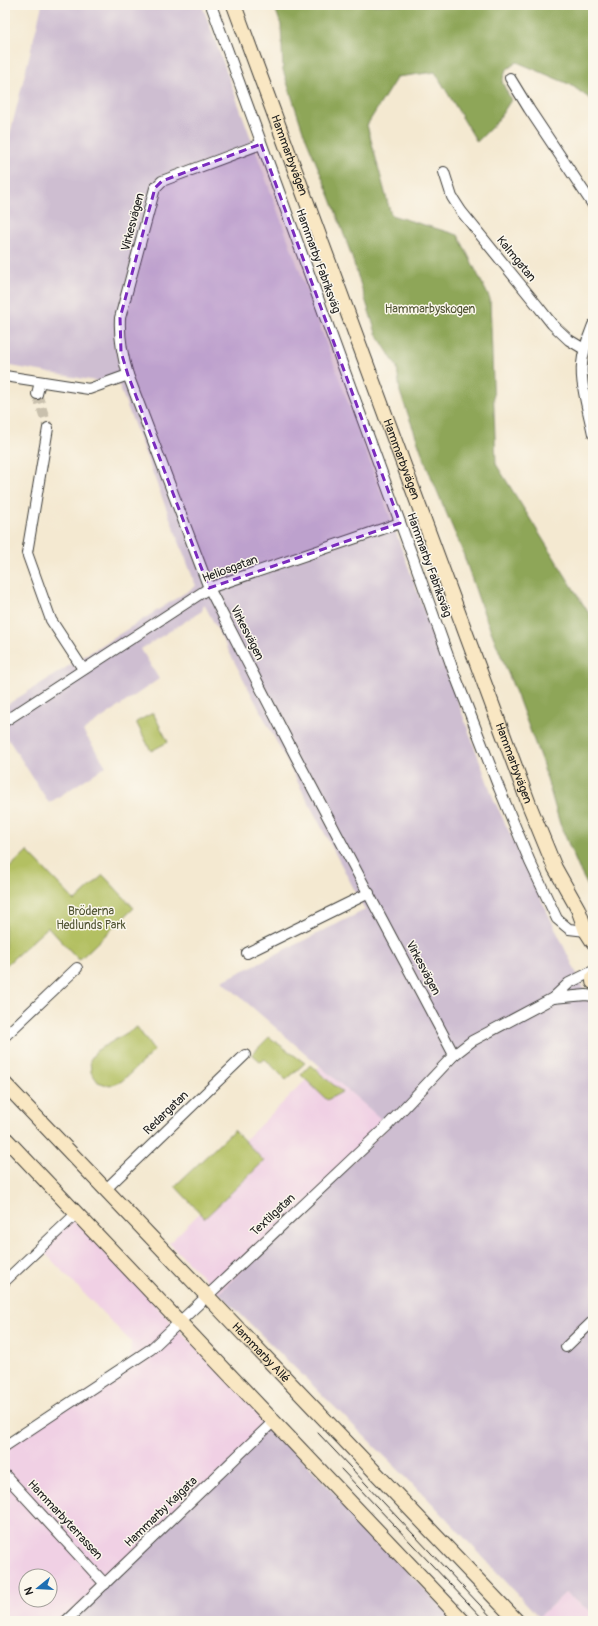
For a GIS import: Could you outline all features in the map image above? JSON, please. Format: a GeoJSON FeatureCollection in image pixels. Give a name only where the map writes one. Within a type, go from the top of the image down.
{"type":"FeatureCollection","features":[{"type":"Feature","properties":{"kind":"street","name":"Hammarby Fabriksväg"},"geometry":{"type":"LineString","coordinates":[[211,5],[453,670],[499,788],[526,853],[557,919],[569,929],[591,931]]}},
{"type":"Feature","properties":{"kind":"street","name":"Hammarbyvägen"},"geometry":{"type":"LineString","coordinates":[[234,5],[530,807],[555,868],[591,931]]}},
{"type":"Feature","properties":{"kind":"street"},"geometry":{"type":"LineString","coordinates":[[510,78],[593,205]]}},
{"type":"Feature","properties":{"kind":"street","name":"Virkesvägen"},"geometry":{"type":"LineString","coordinates":[[261,144],[162,181],[155,188],[120,318],[119,333],[122,352],[128,374],[209,588],[296,757],[369,892],[454,1055]]}},
{"type":"Feature","properties":{"kind":"street","name":"Kalmgatan"},"geometry":{"type":"LineString","coordinates":[[444,172],[452,197],[465,216],[552,324],[569,340],[584,349]]}},
{"type":"Feature","properties":{"kind":"street"},"geometry":{"type":"LineString","coordinates":[[593,325],[584,349],[582,363],[582,375],[593,434]]}},
{"type":"Feature","properties":{"kind":"street"},"geometry":{"type":"LineString","coordinates":[[5,376],[89,389],[128,374]]}},
{"type":"Feature","properties":{"kind":"street"},"geometry":{"type":"LineString","coordinates":[[37,394],[40,382]]}},
{"type":"Feature","properties":{"kind":"street"},"geometry":{"type":"LineString","coordinates":[[48,428],[27,553],[51,620],[83,669]]}},
{"type":"Feature","properties":{"kind":"street","name":"Heliosgatan"},"geometry":{"type":"LineString","coordinates":[[5,721],[209,588],[400,524]]}},
{"type":"Feature","properties":{"kind":"street"},"geometry":{"type":"LineString","coordinates":[[247,953],[369,892]]}},
{"type":"Feature","properties":{"kind":"street"},"geometry":{"type":"LineString","coordinates":[[5,1036],[77,968]]}},
{"type":"Feature","properties":{"kind":"street","name":"Textilgatan"},"geometry":{"type":"LineString","coordinates":[[5,1446],[150,1349],[179,1320],[387,1126],[454,1055],[472,1041],[553,998],[569,983],[593,971]]}},
{"type":"Feature","properties":{"kind":"street","name":"Textilgatan"},"geometry":{"type":"LineString","coordinates":[[553,998],[586,995],[593,996]]}},
{"type":"Feature","properties":{"kind":"street","name":"Redargatan"},"geometry":{"type":"LineString","coordinates":[[106,1189],[245,1055]]}},
{"type":"Feature","properties":{"kind":"street","name":"Hammarby Allé"},"geometry":{"type":"LineString","coordinates":[[5,1084],[517,1621]]}},
{"type":"Feature","properties":{"kind":"street"},"geometry":{"type":"LineString","coordinates":[[5,1138],[463,1621]]}},
{"type":"Feature","properties":{"kind":"street"},"geometry":{"type":"LineString","coordinates":[[5,1281],[77,1213]]}},
{"type":"Feature","properties":{"kind":"street"},"geometry":{"type":"LineString","coordinates":[[566,1347],[593,1321]]}},
{"type":"Feature","properties":{"kind":"street","name":"Hammarby Kajgata"},"geometry":{"type":"LineString","coordinates":[[66,1621],[274,1421]]}},
{"type":"Feature","properties":{"kind":"street","name":"Hammarbyterrassen"},"geometry":{"type":"LineString","coordinates":[[5,1475],[105,1584]]}},
{"type":"Feature","properties":{"kind":"highlighted area"},"geometry":{"type":"Polygon","coordinates":[[[261,144],[400,523],[209,588],[128,375],[121,352],[120,318],[155,188],[162,181],[261,144]]]}},
{"type":"Feature","properties":{"kind":"shaded area"},"geometry":{"type":"Polygon","coordinates":[[[42,5],[202,5],[494,800],[593,1008],[593,1613],[565,1593],[539,1617],[428,1499],[219,1293],[389,1126],[222,981],[365,910],[204,604],[202,611],[141,649],[159,679],[83,731],[106,766],[49,803],[5,734],[5,706],[196,586],[119,385],[5,365],[5,154],[42,5]]]}},
{"type":"Feature","properties":{"kind":"shaded area"},"geometry":{"type":"Polygon","coordinates":[[[320,1066],[389,1125],[219,1293],[169,1243],[209,1204],[245,1140],[320,1066]]]}},
{"type":"Feature","properties":{"kind":"shaded area"},"geometry":{"type":"Polygon","coordinates":[[[73,1219],[269,1424],[65,1621],[5,1621],[5,1447],[129,1364],[131,1342],[41,1249],[73,1219]]]}},
{"type":"Feature","properties":{"kind":"shaded area"},"geometry":{"type":"Polygon","coordinates":[[[269,1424],[449,1615],[443,1621],[65,1621],[269,1424]]]}},
{"type":"Feature","properties":{"kind":"shaded area"},"geometry":{"type":"Polygon","coordinates":[[[565,1593],[593,1613],[593,1621],[543,1621],[539,1617],[565,1593]]]}},
{"type":"Feature","properties":{"kind":"green space","name":"Hammarbyskogen"},"geometry":{"type":"Polygon","coordinates":[[[274,5],[593,5],[593,101],[571,85],[517,62],[506,70],[502,82],[511,100],[496,123],[477,142],[435,72],[397,77],[367,125],[391,215],[458,235],[490,299],[496,464],[593,620],[593,896],[580,871],[560,824],[542,762],[481,606],[462,550],[427,467],[400,392],[397,367],[376,333],[350,251],[331,199],[303,131],[283,70],[281,25],[274,5]]]}},
{"type":"Feature","properties":{"kind":"green space"},"geometry":{"type":"Polygon","coordinates":[[[153,713],[168,742],[151,751],[136,722],[153,713]]]}},
{"type":"Feature","properties":{"kind":"green space","name":"Bröderna Hedlunds Park"},"geometry":{"type":"Polygon","coordinates":[[[27,851],[75,901],[103,875],[134,908],[79,960],[48,927],[5,966],[5,872],[27,851]]]}},
{"type":"Feature","properties":{"kind":"green space"},"geometry":{"type":"Polygon","coordinates":[[[137,1027],[154,1051],[122,1081],[110,1086],[98,1082],[91,1072],[90,1060],[96,1051],[137,1027]]]}},
{"type":"Feature","properties":{"kind":"green space"},"geometry":{"type":"Polygon","coordinates":[[[269,1037],[305,1063],[286,1080],[265,1059],[261,1062],[252,1054],[269,1037]]]}},
{"type":"Feature","properties":{"kind":"green space"},"geometry":{"type":"Polygon","coordinates":[[[310,1065],[342,1092],[327,1100],[301,1075],[310,1065]]]}},
{"type":"Feature","properties":{"kind":"green space"},"geometry":{"type":"Polygon","coordinates":[[[234,1130],[264,1161],[205,1218],[175,1186],[234,1130]]]}},
{"type":"Feature","properties":{"kind":"tunnel"},"geometry":{"type":"LineString","coordinates":[[37,394],[48,428]]}},
{"type":"Feature","properties":{"kind":"tram line"},"geometry":{"type":"LineString","coordinates":[[318,1433],[495,1621]]}},
{"type":"Feature","properties":{"kind":"tram line"},"geometry":{"type":"LineString","coordinates":[[341,1469],[485,1621]]}}]}
